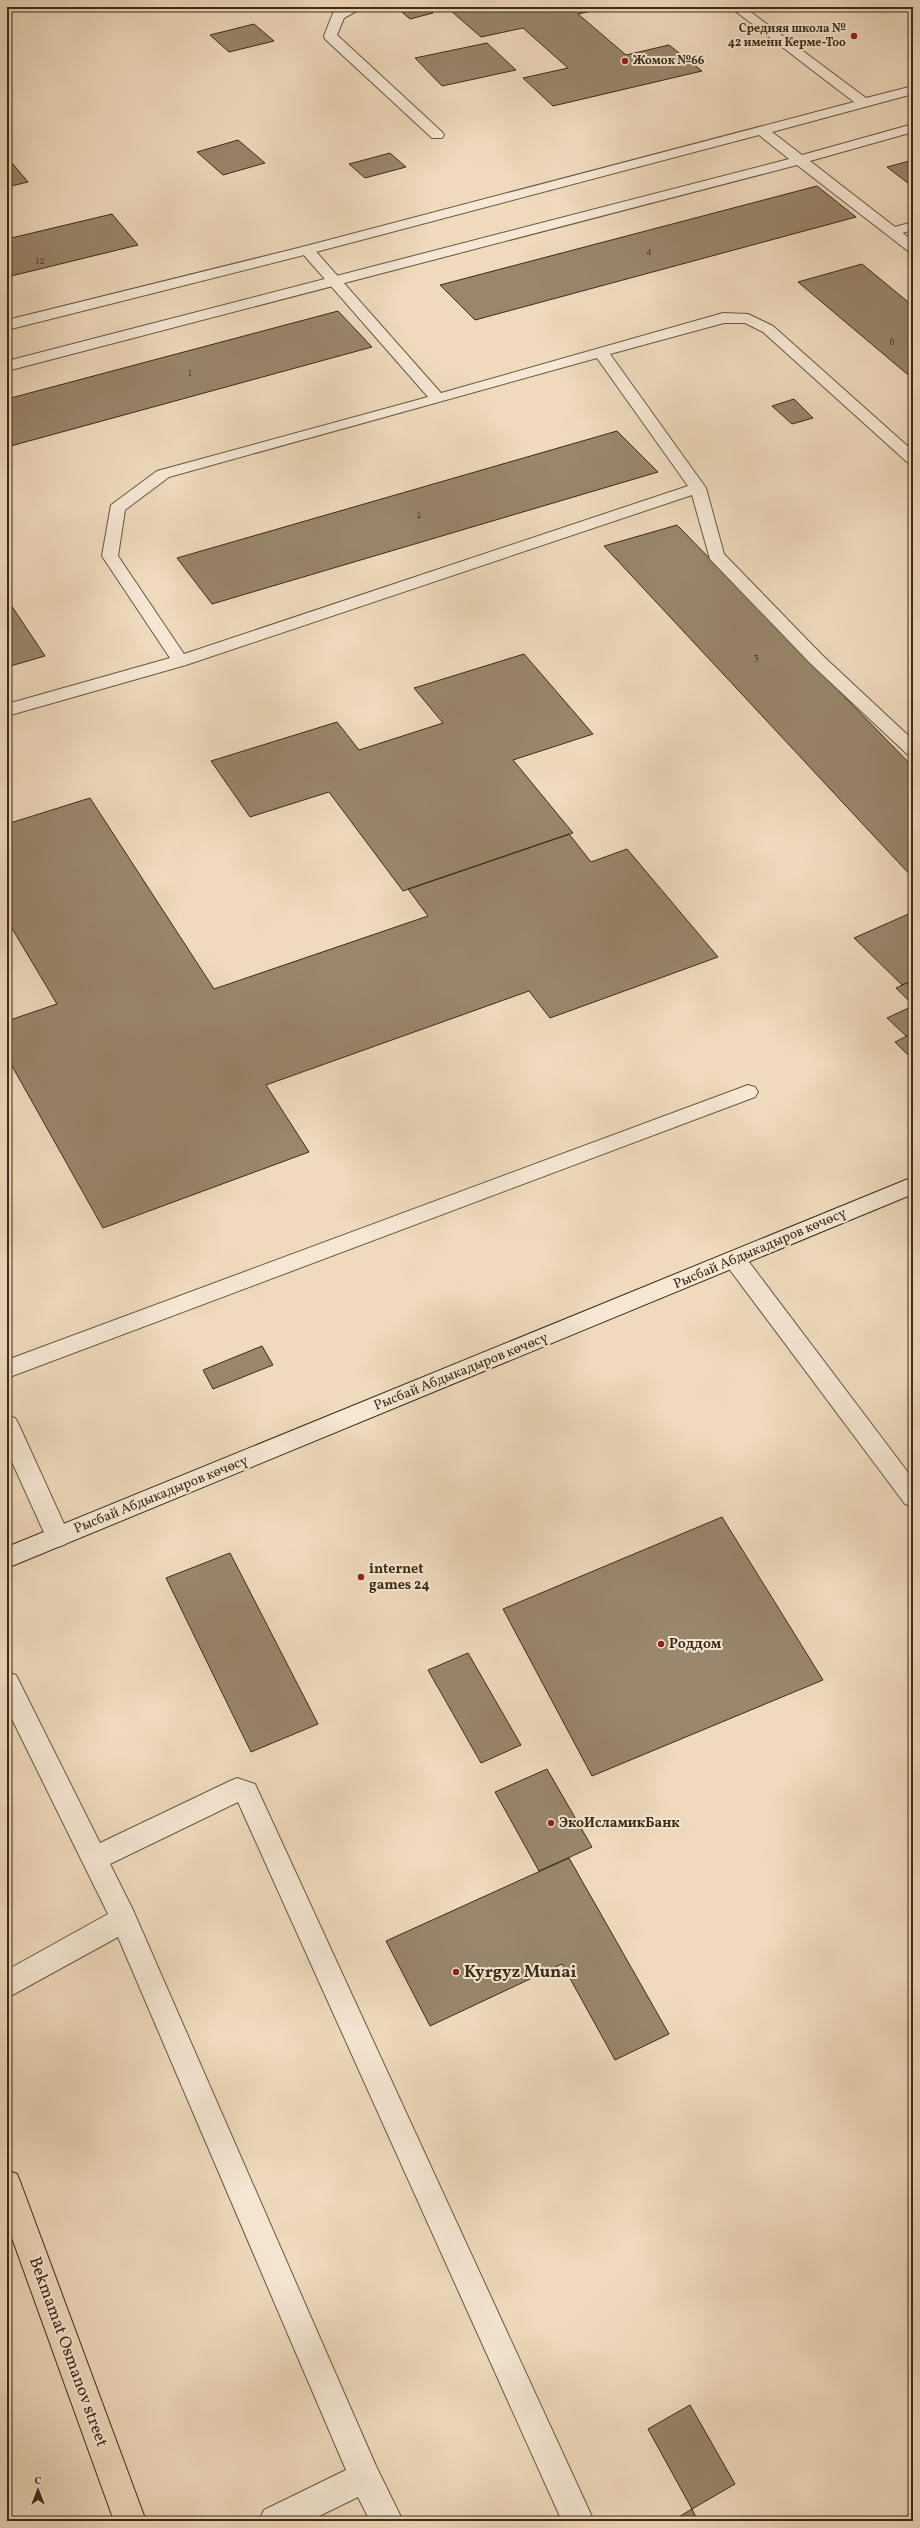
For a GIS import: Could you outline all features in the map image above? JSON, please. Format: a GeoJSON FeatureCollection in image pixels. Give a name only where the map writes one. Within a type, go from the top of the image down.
{"type":"FeatureCollection","features":[{"type":"Feature","properties":{"kind":"highway","name":"Bekmamat Osmanov street"},"geometry":{"type":"LineString","coordinates":[[7,2184],[130,2521]]}},
{"type":"Feature","properties":{"kind":"street"},"geometry":{"type":"LineString","coordinates":[[358,7],[338,16],[330,36],[437,135]]}},
{"type":"Feature","properties":{"kind":"street"},"geometry":{"type":"LineString","coordinates":[[736,7],[864,103]]}},
{"type":"Feature","properties":{"kind":"street"},"geometry":{"type":"LineString","coordinates":[[7,325],[307,250],[913,90]]}},
{"type":"Feature","properties":{"kind":"street"},"geometry":{"type":"LineString","coordinates":[[7,366],[800,160],[913,128]]}},
{"type":"Feature","properties":{"kind":"street"},"geometry":{"type":"LineString","coordinates":[[760,130],[913,248]]}},
{"type":"Feature","properties":{"kind":"street"},"geometry":{"type":"LineString","coordinates":[[892,232],[913,226]]}},
{"type":"Feature","properties":{"kind":"street"},"geometry":{"type":"LineString","coordinates":[[307,250],[438,399]]}},
{"type":"Feature","properties":{"kind":"street"},"geometry":{"type":"LineString","coordinates":[[180,661],[110,556],[117,508],[163,474],[438,399],[723,318],[748,320],[768,329],[913,459]]}},
{"type":"Feature","properties":{"kind":"street"},"geometry":{"type":"LineString","coordinates":[[601,352],[698,488],[716,554],[816,659],[913,750]]}},
{"type":"Feature","properties":{"kind":"street"},"geometry":{"type":"LineString","coordinates":[[7,710],[180,661],[698,488]]}},
{"type":"Feature","properties":{"kind":"street"},"geometry":{"type":"LineString","coordinates":[[7,1369],[748,1092]]}},
{"type":"Feature","properties":{"kind":"street","name":"Рысбай Абдыкадыров көчөсү"},"geometry":{"type":"LineString","coordinates":[[7,1558],[736,1260],[913,1185]]}},
{"type":"Feature","properties":{"kind":"street"},"geometry":{"type":"LineString","coordinates":[[736,1260],[913,1497]]}},
{"type":"Feature","properties":{"kind":"street"},"geometry":{"type":"LineString","coordinates":[[7,1425],[58,1537]]}},
{"type":"Feature","properties":{"kind":"street"},"geometry":{"type":"LineString","coordinates":[[7,1683],[124,1919],[365,2477],[387,2521]]}},
{"type":"Feature","properties":{"kind":"street"},"geometry":{"type":"LineString","coordinates":[[94,1859],[238,1790],[246,1792],[578,2521]]}},
{"type":"Feature","properties":{"kind":"street"},"geometry":{"type":"LineString","coordinates":[[7,1985],[124,1919]]}},
{"type":"Feature","properties":{"kind":"street"},"geometry":{"type":"LineString","coordinates":[[275,2521],[365,2477]]}},
{"type":"Feature","properties":{"kind":"building"},"geometry":{"type":"Polygon","coordinates":[[[396,7],[426,7],[433,13],[410,19],[396,7]]]}},
{"type":"Feature","properties":{"kind":"building","name":"Жомок №66"},"geometry":{"type":"Polygon","coordinates":[[[469,7],[609,7],[578,14],[626,55],[669,45],[702,71],[553,106],[523,78],[568,68],[523,28],[481,37],[451,11],[469,7]]]}},
{"type":"Feature","properties":{"kind":"building"},"geometry":{"type":"Polygon","coordinates":[[[254,24],[274,41],[229,52],[210,35],[254,24]]]}},
{"type":"Feature","properties":{"kind":"building"},"geometry":{"type":"Polygon","coordinates":[[[487,43],[516,70],[442,86],[415,58],[487,43]]]}},
{"type":"Feature","properties":{"kind":"building"},"geometry":{"type":"Polygon","coordinates":[[[238,140],[265,163],[223,175],[197,152],[238,140]]]}},
{"type":"Feature","properties":{"kind":"building"},"geometry":{"type":"Polygon","coordinates":[[[390,153],[406,167],[365,178],[349,164],[390,153]]]}},
{"type":"Feature","properties":{"kind":"building"},"geometry":{"type":"Polygon","coordinates":[[[7,157],[28,182],[7,187],[7,157]]]}},
{"type":"Feature","properties":{"kind":"building"},"geometry":{"type":"Polygon","coordinates":[[[913,160],[913,187],[887,167],[913,160]]]}},
{"type":"Feature","properties":{"kind":"building"},"geometry":{"type":"Polygon","coordinates":[[[817,186],[856,217],[475,320],[440,285],[817,186]]]}},
{"type":"Feature","properties":{"kind":"building"},"geometry":{"type":"Polygon","coordinates":[[[112,214],[138,245],[7,277],[7,239],[112,214]]]}},
{"type":"Feature","properties":{"kind":"building"},"geometry":{"type":"Polygon","coordinates":[[[862,264],[913,306],[913,379],[798,282],[862,264]]]}},
{"type":"Feature","properties":{"kind":"building"},"geometry":{"type":"Polygon","coordinates":[[[338,311],[372,347],[7,447],[7,399],[338,311]]]}},
{"type":"Feature","properties":{"kind":"building"},"geometry":{"type":"Polygon","coordinates":[[[794,399],[813,418],[792,424],[772,406],[794,399]]]}},
{"type":"Feature","properties":{"kind":"building"},"geometry":{"type":"Polygon","coordinates":[[[617,431],[658,472],[212,604],[177,558],[617,431]]]}},
{"type":"Feature","properties":{"kind":"building"},"geometry":{"type":"Polygon","coordinates":[[[677,525],[913,767],[913,878],[604,546],[677,525]]]}},
{"type":"Feature","properties":{"kind":"building"},"geometry":{"type":"Polygon","coordinates":[[[7,599],[45,656],[7,667],[7,599]]]}},
{"type":"Feature","properties":{"kind":"building"},"geometry":{"type":"Polygon","coordinates":[[[524,654],[593,734],[513,760],[573,833],[403,891],[329,792],[250,817],[211,761],[337,722],[359,750],[443,723],[414,688],[524,654]]]}},
{"type":"Feature","properties":{"kind":"building"},"geometry":{"type":"Polygon","coordinates":[[[90,798],[214,989],[428,916],[408,889],[569,834],[591,862],[627,849],[718,957],[550,1018],[529,991],[266,1085],[309,1152],[103,1228],[7,1057],[7,1021],[57,1004],[7,920],[7,824],[90,798]]]}},
{"type":"Feature","properties":{"kind":"building"},"geometry":{"type":"Polygon","coordinates":[[[913,912],[913,980],[902,985],[854,938],[913,912]]]}},
{"type":"Feature","properties":{"kind":"building"},"geometry":{"type":"Polygon","coordinates":[[[913,980],[913,1005],[896,988],[913,980]]]}},
{"type":"Feature","properties":{"kind":"building"},"geometry":{"type":"Polygon","coordinates":[[[913,1006],[913,1033],[906,1036],[887,1018],[913,1006]]]}},
{"type":"Feature","properties":{"kind":"building"},"geometry":{"type":"Polygon","coordinates":[[[913,1033],[913,1060],[895,1042],[913,1033]]]}},
{"type":"Feature","properties":{"kind":"building"},"geometry":{"type":"Polygon","coordinates":[[[262,1346],[273,1365],[213,1389],[203,1370],[262,1346]]]}},
{"type":"Feature","properties":{"kind":"building","name":"Роддом"},"geometry":{"type":"Polygon","coordinates":[[[722,1517],[823,1680],[592,1776],[503,1609],[722,1517]]]}},
{"type":"Feature","properties":{"kind":"building"},"geometry":{"type":"Polygon","coordinates":[[[230,1553],[318,1724],[251,1752],[166,1578],[230,1553]]]}},
{"type":"Feature","properties":{"kind":"building"},"geometry":{"type":"Polygon","coordinates":[[[468,1653],[521,1745],[481,1763],[428,1670],[468,1653]]]}},
{"type":"Feature","properties":{"kind":"building"},"geometry":{"type":"Polygon","coordinates":[[[547,1769],[592,1847],[539,1871],[495,1792],[547,1769]]]}},
{"type":"Feature","properties":{"kind":"building"},"geometry":{"type":"Polygon","coordinates":[[[569,1858],[669,2034],[615,2060],[562,1964],[430,2026],[386,1941],[569,1858]]]}},
{"type":"Feature","properties":{"kind":"building"},"geometry":{"type":"Polygon","coordinates":[[[690,2405],[735,2484],[692,2509],[648,2429],[690,2405]]]}},
{"type":"Feature","properties":{"kind":"building"},"geometry":{"type":"Polygon","coordinates":[[[692,2509],[698,2521],[672,2521],[692,2509]]]}},
{"type":"Feature","properties":{"kind":"place","name":"Средняя школа № 42 имени Керме-Тоо"},"geometry":{"type":"Point","coordinates":[854,36]}},
{"type":"Feature","properties":{"kind":"place","name":"Жомок №66"},"geometry":{"type":"Point","coordinates":[625,61]}},
{"type":"Feature","properties":{"kind":"place","name":"internet games 24"},"geometry":{"type":"Point","coordinates":[361,1577]}},
{"type":"Feature","properties":{"kind":"place","name":"Роддом"},"geometry":{"type":"Point","coordinates":[661,1644]}},
{"type":"Feature","properties":{"kind":"place","name":"ЭкоИсламикБанк"},"geometry":{"type":"Point","coordinates":[551,1823]}},
{"type":"Feature","properties":{"kind":"place","name":"Kyrgyz Munai"},"geometry":{"type":"Point","coordinates":[456,1972]}}]}
